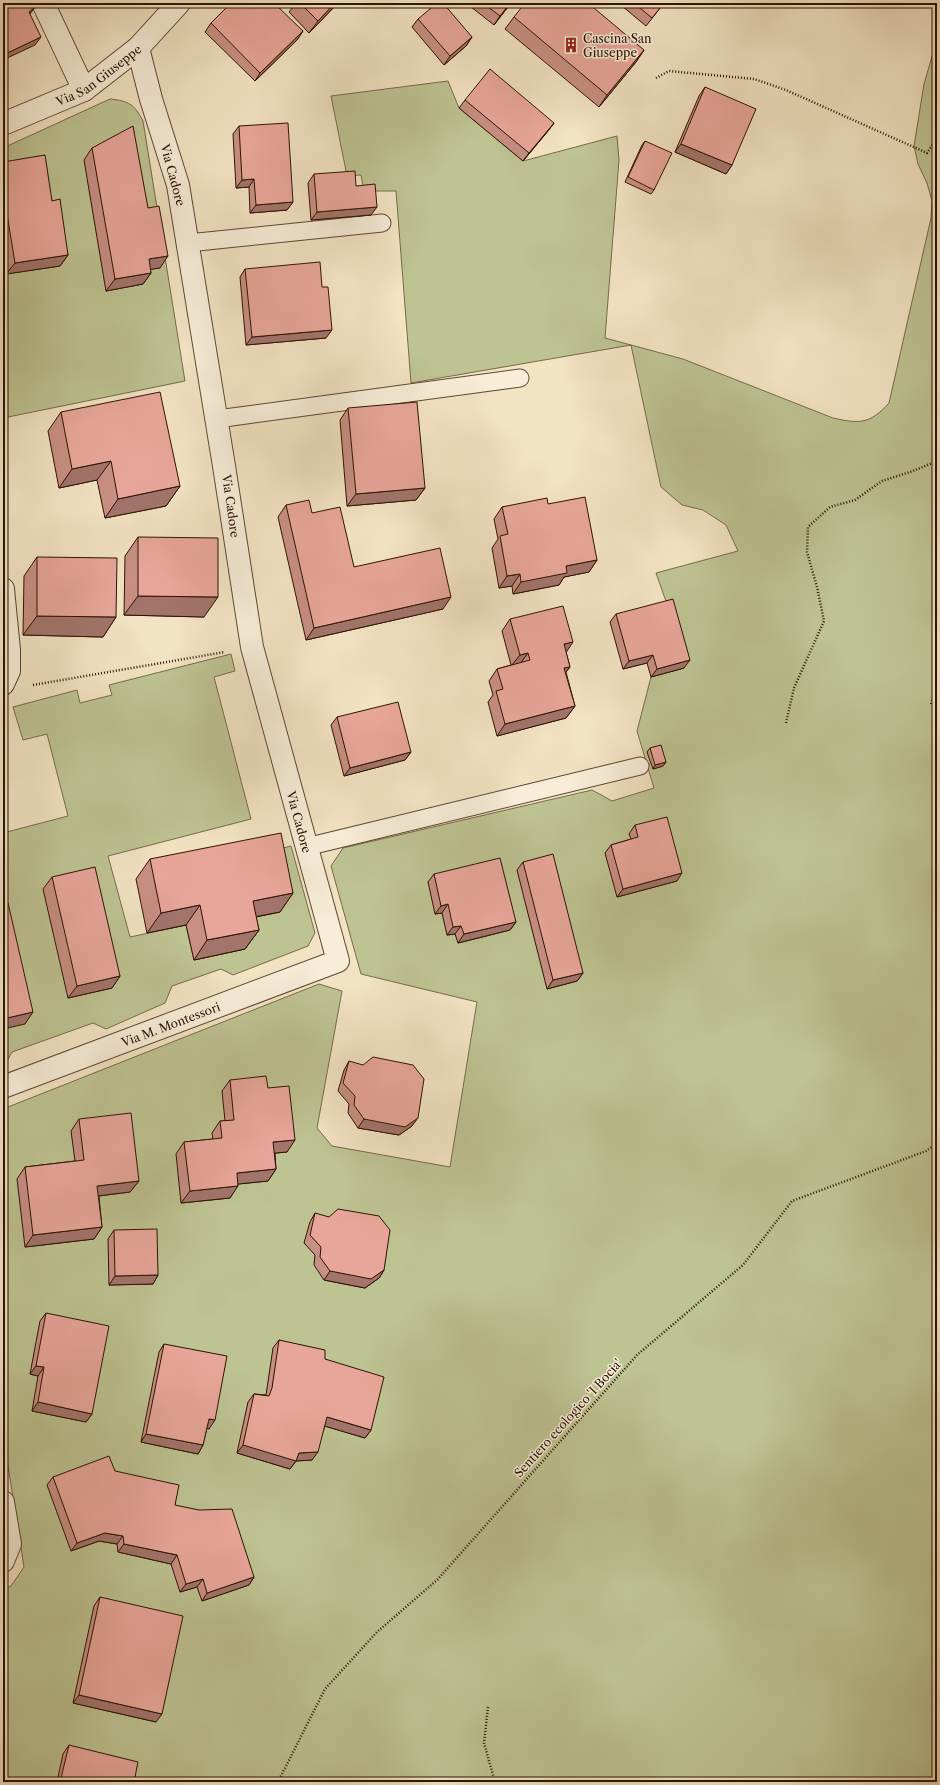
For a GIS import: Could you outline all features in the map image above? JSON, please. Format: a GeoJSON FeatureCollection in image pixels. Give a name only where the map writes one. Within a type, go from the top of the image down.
{"type":"FeatureCollection","features":[{"type":"Feature","properties":{"kind":"street"},"geometry":{"type":"LineString","coordinates":[[42,3],[84,90]]}},
{"type":"Feature","properties":{"kind":"street","name":"Via San Giuseppe"},"geometry":{"type":"LineString","coordinates":[[3,124],[84,90],[138,48],[179,3]]}},
{"type":"Feature","properties":{"kind":"street","name":"Via Cadore"},"geometry":{"type":"LineString","coordinates":[[138,48],[151,99],[178,186],[217,419],[252,647],[338,961]]}},
{"type":"Feature","properties":{"kind":"street"},"geometry":{"type":"LineString","coordinates":[[3,589],[9,650],[9,671],[3,684]]}},
{"type":"Feature","properties":{"kind":"street","name":"Via M. Montessori"},"geometry":{"type":"LineString","coordinates":[[3,1087],[338,961]]}},
{"type":"Feature","properties":{"kind":"street"},"geometry":{"type":"LineString","coordinates":[[3,1502],[10,1544],[3,1561]]}},
{"type":"Feature","properties":{"kind":"lane"},"geometry":{"type":"LineString","coordinates":[[188,243],[382,223]]}},
{"type":"Feature","properties":{"kind":"lane"},"geometry":{"type":"LineString","coordinates":[[217,419],[520,378]]}},
{"type":"Feature","properties":{"kind":"lane"},"geometry":{"type":"LineString","coordinates":[[306,847],[640,766]]}},
{"type":"Feature","properties":{"kind":"path"},"geometry":{"type":"LineString","coordinates":[[656,78],[669,71],[754,79],[786,90],[927,152],[935,141],[937,114]]}},
{"type":"Feature","properties":{"kind":"path"},"geometry":{"type":"LineString","coordinates":[[786,723],[794,688],[824,621],[817,586],[807,552],[808,527],[830,507],[855,500],[882,481],[937,461]]}},
{"type":"Feature","properties":{"kind":"path"},"geometry":{"type":"LineString","coordinates":[[28,686],[252,647]]}},
{"type":"Feature","properties":{"kind":"path"},"geometry":{"type":"LineString","coordinates":[[931,704],[937,686]]}},
{"type":"Feature","properties":{"kind":"path","name":"Sentiero ecologico 'I Bocia'"},"geometry":{"type":"LineString","coordinates":[[278,1782],[325,1690],[377,1632],[437,1580],[637,1355],[743,1265],[792,1200],[926,1151],[937,1143]]}},
{"type":"Feature","properties":{"kind":"path"},"geometry":{"type":"LineString","coordinates":[[488,1707],[484,1743],[495,1782]]}},
{"type":"Feature","properties":{"kind":"green space"},"geometry":{"type":"Polygon","coordinates":[[[937,39],[937,1782],[3,1782],[3,1590],[11,1586],[24,1567],[3,1434],[3,1109],[319,984],[342,991],[317,1128],[332,1146],[450,1167],[477,1002],[361,974],[331,866],[343,848],[592,790],[612,801],[654,788],[637,731],[651,677],[684,668],[668,607],[656,573],[738,551],[726,525],[703,510],[682,505],[661,487],[631,345],[683,359],[833,418],[850,421],[864,421],[876,415],[889,403],[931,218],[932,201],[927,183],[918,164],[914,146],[924,84],[937,39]]]}},
{"type":"Feature","properties":{"kind":"green space"},"geometry":{"type":"Polygon","coordinates":[[[448,81],[459,108],[523,161],[617,136],[619,160],[605,338],[631,345],[411,383],[396,191],[364,191],[361,175],[347,176],[331,96],[448,81]]]}},
{"type":"Feature","properties":{"kind":"green space"},"geometry":{"type":"Polygon","coordinates":[[[110,99],[130,104],[134,107],[143,121],[185,381],[3,418],[3,148],[110,99]]]}},
{"type":"Feature","properties":{"kind":"green space"},"geometry":{"type":"Polygon","coordinates":[[[231,654],[235,671],[214,677],[251,819],[108,856],[130,937],[186,925],[194,960],[245,949],[267,852],[291,846],[315,933],[308,946],[233,975],[221,969],[172,986],[165,1003],[106,1029],[93,1023],[12,1052],[3,1068],[3,833],[68,816],[47,734],[23,740],[13,707],[77,690],[80,703],[112,695],[109,685],[231,654]]]}},
{"type":"Feature","properties":{"kind":"building"},"geometry":{"type":"Polygon","coordinates":[[[3,3],[35,3],[36,6],[29,12],[41,37],[3,55],[3,3]]]}},
{"type":"Feature","properties":{"kind":"building"},"geometry":{"type":"Polygon","coordinates":[[[231,3],[274,3],[303,31],[260,73],[211,23],[231,3]]]}},
{"type":"Feature","properties":{"kind":"building"},"geometry":{"type":"Polygon","coordinates":[[[300,3],[335,3],[318,21],[300,3]]]}},
{"type":"Feature","properties":{"kind":"building"},"geometry":{"type":"Polygon","coordinates":[[[437,3],[443,3],[472,37],[450,56],[418,19],[437,3]]]}},
{"type":"Feature","properties":{"kind":"building"},"geometry":{"type":"Polygon","coordinates":[[[483,3],[510,3],[500,16],[483,3]]]}},
{"type":"Feature","properties":{"kind":"building","name":"Cascina San Giuseppe"},"geometry":{"type":"Polygon","coordinates":[[[525,3],[588,3],[644,50],[607,95],[514,17],[525,3]]]}},
{"type":"Feature","properties":{"kind":"building"},"geometry":{"type":"Polygon","coordinates":[[[634,3],[664,3],[652,18],[634,3]]]}},
{"type":"Feature","properties":{"kind":"building"},"geometry":{"type":"Polygon","coordinates":[[[490,69],[554,123],[529,153],[465,100],[490,69]]]}},
{"type":"Feature","properties":{"kind":"building"},"geometry":{"type":"Polygon","coordinates":[[[705,87],[756,109],[732,165],[681,144],[705,87]]]}},
{"type":"Feature","properties":{"kind":"building"},"geometry":{"type":"Polygon","coordinates":[[[288,123],[293,202],[256,205],[254,179],[242,180],[239,126],[288,123]]]}},
{"type":"Feature","properties":{"kind":"building"},"geometry":{"type":"Polygon","coordinates":[[[133,126],[148,208],[159,206],[168,256],[149,259],[151,273],[115,279],[92,148],[133,126]]]}},
{"type":"Feature","properties":{"kind":"building"},"geometry":{"type":"Polygon","coordinates":[[[645,141],[672,153],[654,190],[628,177],[645,141]]]}},
{"type":"Feature","properties":{"kind":"building"},"geometry":{"type":"Polygon","coordinates":[[[45,155],[52,201],[60,199],[68,255],[15,263],[7,214],[3,215],[3,162],[45,155]]]}},
{"type":"Feature","properties":{"kind":"building"},"geometry":{"type":"Polygon","coordinates":[[[355,171],[356,186],[375,184],[377,207],[317,212],[314,174],[355,171]]]}},
{"type":"Feature","properties":{"kind":"building"},"geometry":{"type":"Polygon","coordinates":[[[320,262],[322,287],[328,287],[332,330],[252,337],[245,269],[320,262]]]}},
{"type":"Feature","properties":{"kind":"building"},"geometry":{"type":"Polygon","coordinates":[[[160,392],[180,486],[118,499],[111,461],[72,469],[61,412],[160,392]]]}},
{"type":"Feature","properties":{"kind":"building"},"geometry":{"type":"Polygon","coordinates":[[[417,402],[425,488],[356,494],[348,408],[417,402]]]}},
{"type":"Feature","properties":{"kind":"building"},"geometry":{"type":"Polygon","coordinates":[[[585,497],[597,560],[566,566],[567,573],[521,582],[520,574],[507,576],[500,536],[508,534],[502,507],[547,498],[548,504],[585,497]]]}},
{"type":"Feature","properties":{"kind":"building"},"geometry":{"type":"Polygon","coordinates":[[[309,500],[312,513],[340,507],[354,567],[440,548],[451,597],[314,628],[286,505],[309,500]]]}},
{"type":"Feature","properties":{"kind":"building"},"geometry":{"type":"Polygon","coordinates":[[[138,537],[218,538],[218,597],[138,596],[138,537]]]}},
{"type":"Feature","properties":{"kind":"building"},"geometry":{"type":"Polygon","coordinates":[[[37,557],[117,558],[116,617],[37,616],[37,557]]]}},
{"type":"Feature","properties":{"kind":"building"},"geometry":{"type":"Polygon","coordinates":[[[673,599],[690,660],[657,669],[653,655],[629,661],[616,614],[673,599]]]}},
{"type":"Feature","properties":{"kind":"building"},"geometry":{"type":"Polygon","coordinates":[[[563,606],[573,642],[564,644],[570,667],[564,668],[575,706],[505,724],[496,691],[503,689],[497,669],[530,660],[528,653],[520,655],[510,619],[563,606]]]}},
{"type":"Feature","properties":{"kind":"building"},"geometry":{"type":"Polygon","coordinates":[[[398,702],[411,752],[350,768],[337,717],[398,702]]]}},
{"type":"Feature","properties":{"kind":"building"},"geometry":{"type":"Polygon","coordinates":[[[661,745],[666,762],[655,765],[650,748],[661,745]]]}},
{"type":"Feature","properties":{"kind":"building"},"geometry":{"type":"Polygon","coordinates":[[[667,817],[682,873],[623,889],[611,845],[638,837],[635,825],[667,817]]]}},
{"type":"Feature","properties":{"kind":"building"},"geometry":{"type":"Polygon","coordinates":[[[281,833],[293,893],[253,901],[259,930],[207,940],[200,905],[161,913],[150,859],[281,833]]]}},
{"type":"Feature","properties":{"kind":"building"},"geometry":{"type":"Polygon","coordinates":[[[553,854],[583,973],[553,980],[523,862],[553,854]]]}},
{"type":"Feature","properties":{"kind":"building"},"geometry":{"type":"Polygon","coordinates":[[[500,858],[516,922],[464,934],[461,926],[453,927],[448,904],[441,906],[434,874],[500,858]]]}},
{"type":"Feature","properties":{"kind":"building"},"geometry":{"type":"Polygon","coordinates":[[[95,867],[120,976],[77,986],[52,877],[95,867]]]}},
{"type":"Feature","properties":{"kind":"building"},"geometry":{"type":"Polygon","coordinates":[[[8,903],[33,1012],[3,1019],[3,904],[8,903]]]}},
{"type":"Feature","properties":{"kind":"building"},"geometry":{"type":"Polygon","coordinates":[[[373,1057],[413,1065],[424,1079],[418,1118],[405,1127],[364,1119],[354,1105],[355,1096],[343,1083],[349,1061],[363,1065],[373,1057]]]}},
{"type":"Feature","properties":{"kind":"building"},"geometry":{"type":"Polygon","coordinates":[[[266,1076],[268,1088],[289,1086],[295,1140],[273,1142],[276,1169],[237,1173],[238,1186],[190,1191],[184,1142],[222,1138],[220,1121],[234,1120],[230,1080],[266,1076]]]}},
{"type":"Feature","properties":{"kind":"building"},"geometry":{"type":"Polygon","coordinates":[[[131,1113],[139,1181],[97,1186],[102,1227],[33,1235],[25,1167],[84,1160],[79,1119],[131,1113]]]}},
{"type":"Feature","properties":{"kind":"building"},"geometry":{"type":"Polygon","coordinates":[[[338,1209],[379,1216],[390,1230],[384,1270],[371,1279],[330,1271],[320,1257],[321,1247],[310,1235],[315,1213],[329,1217],[338,1209]]]}},
{"type":"Feature","properties":{"kind":"building"},"geometry":{"type":"Polygon","coordinates":[[[157,1229],[158,1275],[115,1276],[114,1230],[157,1229]]]}},
{"type":"Feature","properties":{"kind":"building"},"geometry":{"type":"Polygon","coordinates":[[[46,1313],[109,1326],[92,1414],[38,1402],[44,1367],[36,1366],[46,1313]]]}},
{"type":"Feature","properties":{"kind":"building"},"geometry":{"type":"Polygon","coordinates":[[[279,1340],[325,1350],[325,1359],[384,1377],[371,1430],[327,1417],[318,1452],[299,1453],[296,1461],[243,1445],[254,1394],[269,1396],[272,1388],[279,1340]]]}},
{"type":"Feature","properties":{"kind":"building"},"geometry":{"type":"Polygon","coordinates":[[[164,1344],[227,1356],[215,1420],[209,1419],[203,1445],[146,1434],[164,1344]]]}},
{"type":"Feature","properties":{"kind":"building"},"geometry":{"type":"Polygon","coordinates":[[[109,1456],[115,1471],[179,1485],[175,1505],[199,1510],[232,1509],[254,1577],[207,1593],[203,1579],[186,1584],[177,1555],[124,1544],[123,1536],[105,1533],[77,1543],[53,1477],[109,1456]]]}},
{"type":"Feature","properties":{"kind":"building"},"geometry":{"type":"Polygon","coordinates":[[[100,1597],[183,1616],[162,1714],[79,1695],[100,1597]]]}},
{"type":"Feature","properties":{"kind":"building"},"geometry":{"type":"Polygon","coordinates":[[[69,1745],[138,1762],[134,1782],[60,1782],[69,1745]]]}},
{"type":"Feature","properties":{"kind":"place","name":"Cascina San Giuseppe"},"geometry":{"type":"Point","coordinates":[571,45]}}]}
